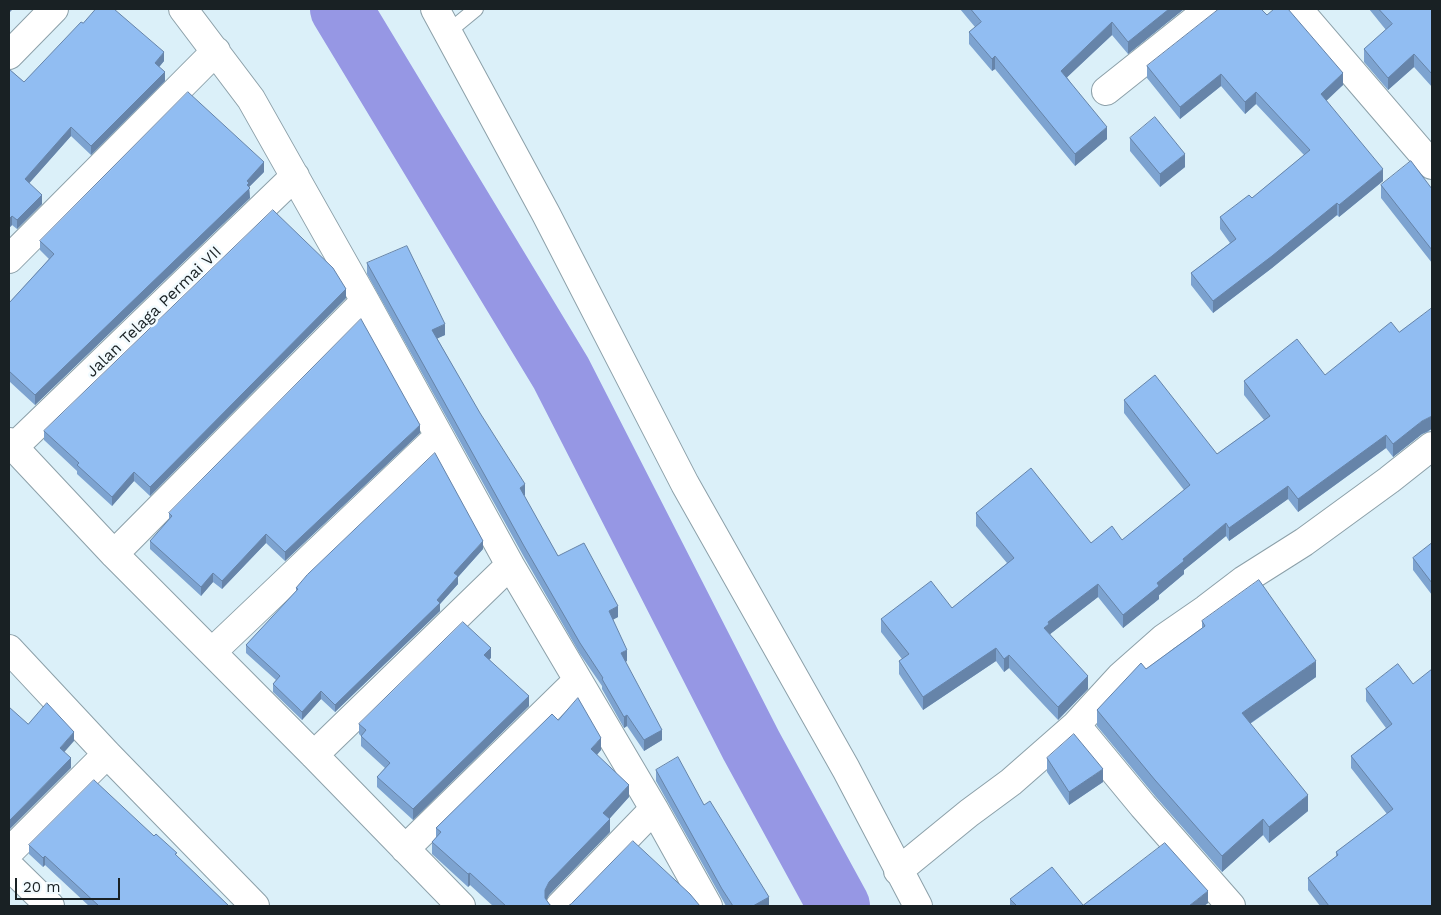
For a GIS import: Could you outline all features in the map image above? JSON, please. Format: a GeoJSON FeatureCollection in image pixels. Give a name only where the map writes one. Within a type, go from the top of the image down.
{"type":"FeatureCollection","features":[{"type":"Feature","properties":{"kind":"street"},"geometry":{"type":"LineString","coordinates":[[9,55],[54,9]]}},
{"type":"Feature","properties":{"kind":"street"},"geometry":{"type":"LineString","coordinates":[[183,9],[251,99],[365,301],[510,565],[654,810],[708,906]]}},
{"type":"Feature","properties":{"kind":"street"},"geometry":{"type":"LineString","coordinates":[[435,9],[546,214],[685,484],[846,769],[898,872],[918,906]]}},
{"type":"Feature","properties":{"kind":"street"},"geometry":{"type":"LineString","coordinates":[[1106,91],[1209,9]]}},
{"type":"Feature","properties":{"kind":"street"},"geometry":{"type":"LineString","coordinates":[[1298,9],[1432,165]]}},
{"type":"Feature","properties":{"kind":"street"},"geometry":{"type":"LineString","coordinates":[[9,259],[216,51]]}},
{"type":"Feature","properties":{"kind":"street","name":"Jalan Telaga Permai VII"},"geometry":{"type":"LineString","coordinates":[[11,445],[295,176]]}},
{"type":"Feature","properties":{"kind":"street"},"geometry":{"type":"LineString","coordinates":[[114,554],[365,301]]}},
{"type":"Feature","properties":{"kind":"street"},"geometry":{"type":"LineString","coordinates":[[212,652],[440,436]]}},
{"type":"Feature","properties":{"kind":"street"},"geometry":{"type":"LineString","coordinates":[[11,445],[114,554],[314,755],[460,906]]}},
{"type":"Feature","properties":{"kind":"street"},"geometry":{"type":"LineString","coordinates":[[898,872],[969,813],[1012,782],[1076,725],[1121,676],[1164,638],[1244,580],[1304,542],[1432,446]]}},
{"type":"Feature","properties":{"kind":"street"},"geometry":{"type":"LineString","coordinates":[[314,755],[510,565]]}},
{"type":"Feature","properties":{"kind":"street"},"geometry":{"type":"LineString","coordinates":[[9,650],[255,906]]}},
{"type":"Feature","properties":{"kind":"street"},"geometry":{"type":"LineString","coordinates":[[405,849],[577,681]]}},
{"type":"Feature","properties":{"kind":"street"},"geometry":{"type":"LineString","coordinates":[[1076,725],[1231,906]]}},
{"type":"Feature","properties":{"kind":"street"},"geometry":{"type":"LineString","coordinates":[[9,852],[107,754]]}},
{"type":"Feature","properties":{"kind":"street"},"geometry":{"type":"LineString","coordinates":[[560,906],[654,810]]}},
{"type":"Feature","properties":{"kind":"street"},"geometry":{"type":"LineString","coordinates":[[9,866],[50,906]]}},
{"type":"Feature","properties":{"kind":"lane"},"geometry":{"type":"LineString","coordinates":[[448,32],[476,9]]}},
{"type":"Feature","properties":{"kind":"building"},"geometry":{"type":"Polygon","coordinates":[[[96,9],[114,9],[164,52],[155,63],[165,72],[91,146],[71,127],[25,179],[42,195],[17,220],[12,216],[9,219],[9,69],[24,82],[81,22],[83,23],[96,9]]]}},
{"type":"Feature","properties":{"kind":"building"},"geometry":{"type":"Polygon","coordinates":[[[971,9],[1169,9],[1128,42],[1112,22],[1061,71],[1107,127],[1075,154],[995,56],[992,59],[969,32],[981,22],[971,9]]]}},
{"type":"Feature","properties":{"kind":"building"},"geometry":{"type":"Polygon","coordinates":[[[1219,9],[1261,9],[1267,15],[1274,9],[1288,9],[1343,73],[1321,94],[1383,169],[1213,301],[1191,273],[1236,239],[1220,217],[1249,195],[1252,198],[1310,150],[1256,92],[1245,102],[1221,74],[1180,107],[1147,66],[1219,9]]]}},
{"type":"Feature","properties":{"kind":"building"},"geometry":{"type":"Polygon","coordinates":[[[1379,9],[1432,9],[1432,74],[1414,54],[1388,78],[1364,49],[1392,24],[1379,9]]]}},
{"type":"Feature","properties":{"kind":"building"},"geometry":{"type":"Polygon","coordinates":[[[188,92],[264,162],[247,181],[249,183],[247,185],[250,188],[35,395],[9,371],[9,303],[54,254],[40,241],[188,92]]]}},
{"type":"Feature","properties":{"kind":"building"},"geometry":{"type":"Polygon","coordinates":[[[1155,117],[1185,154],[1160,174],[1130,138],[1155,117]]]}},
{"type":"Feature","properties":{"kind":"building"},"geometry":{"type":"Polygon","coordinates":[[[1411,161],[1432,189],[1432,250],[1381,185],[1411,161]]]}},
{"type":"Feature","properties":{"kind":"building"},"geometry":{"type":"Polygon","coordinates":[[[273,210],[333,268],[346,289],[150,487],[134,472],[112,497],[44,431],[273,210]]]}},
{"type":"Feature","properties":{"kind":"building"},"geometry":{"type":"Polygon","coordinates":[[[407,246],[445,324],[432,330],[480,413],[525,484],[520,488],[558,556],[584,543],[618,606],[609,611],[627,650],[621,653],[662,730],[644,740],[627,715],[624,717],[603,678],[580,643],[367,263],[407,246]]]}},
{"type":"Feature","properties":{"kind":"building"},"geometry":{"type":"Polygon","coordinates":[[[1432,308],[1432,416],[1422,421],[1393,444],[1386,435],[1298,499],[1288,486],[1229,528],[1226,523],[1157,583],[1159,586],[1123,615],[1098,584],[1048,622],[1049,624],[1044,628],[1088,676],[1058,707],[1009,655],[1004,659],[996,648],[923,697],[899,661],[909,654],[881,619],[931,581],[952,608],[1014,558],[976,513],[1031,468],[1091,543],[1112,526],[1122,540],[1190,485],[1124,400],[1155,375],[1217,454],[1270,416],[1244,381],[1297,339],[1325,375],[1391,322],[1399,332],[1432,308]]]}},
{"type":"Feature","properties":{"kind":"building"},"geometry":{"type":"Polygon","coordinates":[[[361,319],[420,425],[285,552],[266,534],[222,581],[213,573],[201,587],[150,541],[172,516],[169,513],[361,319]]]}},
{"type":"Feature","properties":{"kind":"building"},"geometry":{"type":"Polygon","coordinates":[[[435,453],[483,541],[454,573],[458,576],[437,600],[440,603],[335,705],[321,691],[302,712],[273,684],[280,676],[246,645],[298,589],[296,588],[307,575],[435,453]]]}},
{"type":"Feature","properties":{"kind":"building"},"geometry":{"type":"Polygon","coordinates":[[[1432,543],[1432,583],[1413,558],[1432,543]]]}},
{"type":"Feature","properties":{"kind":"building"},"geometry":{"type":"Polygon","coordinates":[[[1259,580],[1316,661],[1242,713],[1308,795],[1269,827],[1263,819],[1222,856],[1097,710],[1141,663],[1146,669],[1205,626],[1202,621],[1259,580]]]}},
{"type":"Feature","properties":{"kind":"building"},"geometry":{"type":"Polygon","coordinates":[[[463,622],[491,648],[484,655],[529,696],[413,809],[377,777],[390,763],[361,736],[366,730],[359,724],[463,622]]]}},
{"type":"Feature","properties":{"kind":"building"},"geometry":{"type":"Polygon","coordinates":[[[1398,664],[1413,684],[1432,669],[1432,906],[1329,906],[1308,878],[1338,855],[1336,852],[1393,809],[1351,756],[1392,724],[1366,689],[1398,664]]]}},
{"type":"Feature","properties":{"kind":"building"},"geometry":{"type":"Polygon","coordinates":[[[578,698],[601,738],[591,749],[629,785],[603,813],[610,819],[549,882],[545,890],[545,898],[552,906],[506,906],[432,842],[441,832],[436,828],[552,714],[558,720],[578,698]]]}},
{"type":"Feature","properties":{"kind":"building"},"geometry":{"type":"Polygon","coordinates":[[[47,703],[74,732],[60,748],[71,758],[9,821],[9,707],[28,724],[47,703]]]}},
{"type":"Feature","properties":{"kind":"building"},"geometry":{"type":"Polygon","coordinates":[[[1074,734],[1103,769],[1069,792],[1047,758],[1074,734]]]}},
{"type":"Feature","properties":{"kind":"building"},"geometry":{"type":"Polygon","coordinates":[[[678,757],[704,805],[710,801],[769,897],[753,906],[733,906],[656,770],[678,757]]]}},
{"type":"Feature","properties":{"kind":"building"},"geometry":{"type":"Polygon","coordinates":[[[94,780],[154,836],[156,834],[177,853],[175,854],[229,906],[99,906],[45,856],[43,858],[29,845],[94,780]]]}},
{"type":"Feature","properties":{"kind":"building"},"geometry":{"type":"Polygon","coordinates":[[[633,841],[690,894],[700,906],[568,906],[633,841]]]}},
{"type":"Feature","properties":{"kind":"building"},"geometry":{"type":"Polygon","coordinates":[[[1165,843],[1208,891],[1189,906],[1017,906],[1010,899],[1052,867],[1083,905],[1165,843]]]}},
{"type":"Feature","properties":{"kind":"waterway"},"geometry":{"type":"LineString","coordinates":[[341,9],[561,373],[751,745],[839,906]]}}]}
